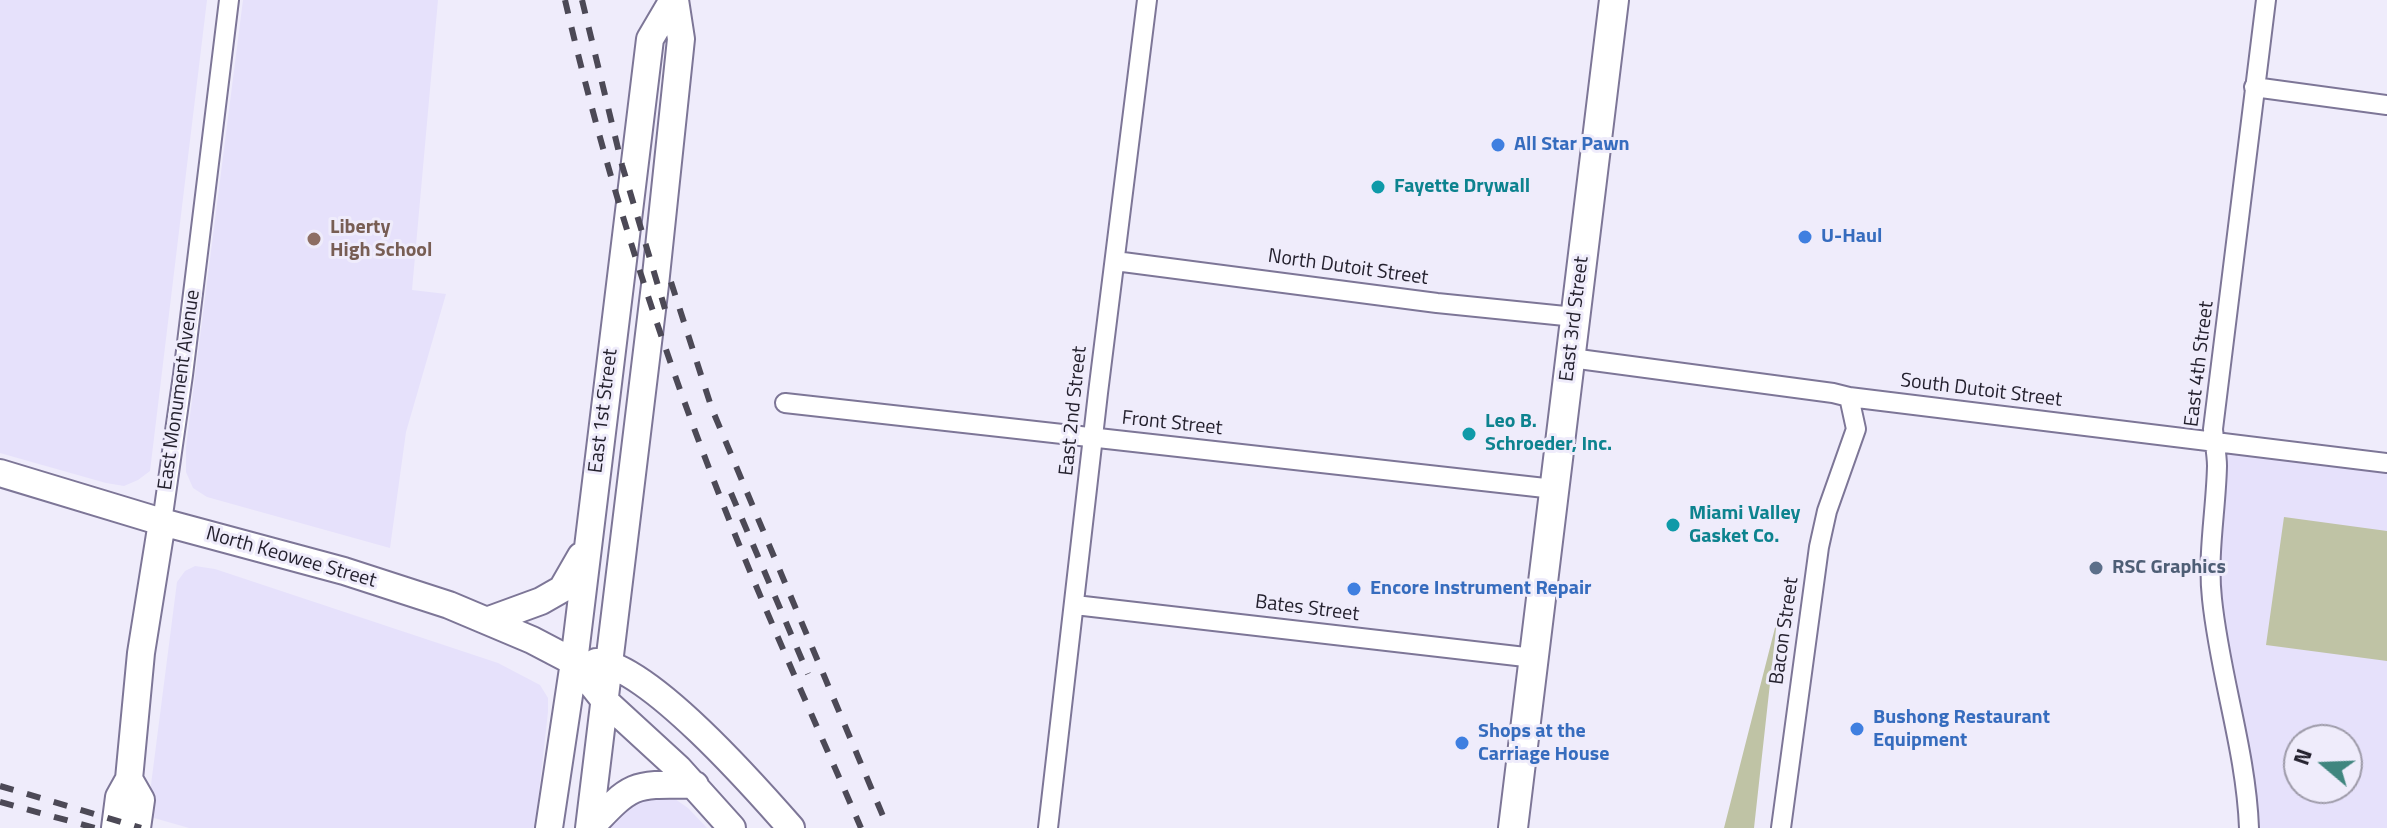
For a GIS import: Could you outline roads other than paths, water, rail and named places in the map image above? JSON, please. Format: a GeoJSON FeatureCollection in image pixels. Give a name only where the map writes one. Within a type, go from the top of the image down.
{"type":"FeatureCollection","features":[{"type":"Feature","properties":{"kind":"main road","name":"East 1st Street"},"geometry":{"type":"LineString","coordinates":[[549,828],[574,662],[650,39],[674,0]]}},
{"type":"Feature","properties":{"kind":"main road","name":"East 1st Street"},"geometry":{"type":"LineString","coordinates":[[590,828],[681,39],[674,0]]}},
{"type":"Feature","properties":{"kind":"main road","name":"East 3rd Street"},"geometry":{"type":"LineString","coordinates":[[1513,828],[1614,0]]}},
{"type":"Feature","properties":{"kind":"main road","name":"North Keowee Street"},"geometry":{"type":"LineString","coordinates":[[0,473],[162,522],[344,571],[449,605],[489,620],[574,662],[610,663]]}},
{"type":"Feature","properties":{"kind":"main road","name":"East Monument Avenue"},"geometry":{"type":"LineString","coordinates":[[115,828],[119,797],[129,779],[141,653],[162,522]]}},
{"type":"Feature","properties":{"kind":"main road"},"geometry":{"type":"LineString","coordinates":[[489,620],[541,601],[562,589],[588,542]]}},
{"type":"Feature","properties":{"kind":"main road","name":"North Keowee Street"},"geometry":{"type":"LineString","coordinates":[[574,662],[605,701],[695,785],[732,828]]}},
{"type":"Feature","properties":{"kind":"main road"},"geometry":{"type":"LineString","coordinates":[[610,663],[670,705],[709,739],[791,828]]}},
{"type":"Feature","properties":{"kind":"main road","name":"East Monument Avenue"},"geometry":{"type":"LineString","coordinates":[[129,779],[141,800],[137,828]]}},
{"type":"Feature","properties":{"kind":"main road"},"geometry":{"type":"LineString","coordinates":[[590,828],[626,792],[655,784],[695,785]]}},
{"type":"Feature","properties":{"kind":"street","name":"East Monument Avenue"},"geometry":{"type":"LineString","coordinates":[[162,522],[229,0]]}},
{"type":"Feature","properties":{"kind":"street","name":"East 2nd Street"},"geometry":{"type":"LineString","coordinates":[[1048,828],[1147,0]]}},
{"type":"Feature","properties":{"kind":"street","name":"East 4th Street"},"geometry":{"type":"LineString","coordinates":[[2249,828],[2243,761],[2221,661],[2212,599],[2210,547],[2217,465],[2213,429],[2266,0]]}},
{"type":"Feature","properties":{"kind":"street"},"geometry":{"type":"LineString","coordinates":[[2254,87],[2387,105]]}},
{"type":"Feature","properties":{"kind":"street","name":"North Dutoit Street"},"geometry":{"type":"LineString","coordinates":[[1115,261],[1437,303],[1575,317]]}},
{"type":"Feature","properties":{"kind":"street","name":"South Dutoit Street"},"geometry":{"type":"LineString","coordinates":[[1571,358],[1849,397],[2387,463]]}},
{"type":"Feature","properties":{"kind":"street","name":"Bacon Street"},"geometry":{"type":"LineString","coordinates":[[1781,828],[1819,547],[1827,511],[1856,429],[1849,397]]}},
{"type":"Feature","properties":{"kind":"street","name":"Front Street"},"geometry":{"type":"LineString","coordinates":[[785,403],[1554,489]]}},
{"type":"Feature","properties":{"kind":"street","name":"Bates Street"},"geometry":{"type":"LineString","coordinates":[[1075,605],[1534,658]]}},
{"type":"Feature","properties":{"kind":"railway"},"geometry":{"type":"LineString","coordinates":[[565,0],[619,203],[684,402],[749,569],[861,828]]}},
{"type":"Feature","properties":{"kind":"railway"},"geometry":{"type":"LineString","coordinates":[[582,0],[622,165],[665,309]]}},
{"type":"Feature","properties":{"kind":"railway"},"geometry":{"type":"LineString","coordinates":[[671,282],[712,409],[888,828]]}},
{"type":"Feature","properties":{"kind":"railway"},"geometry":{"type":"LineString","coordinates":[[731,493],[808,674]]}},
{"type":"Feature","properties":{"kind":"railway"},"geometry":{"type":"LineString","coordinates":[[0,786],[141,828]]}},
{"type":"Feature","properties":{"kind":"railway"},"geometry":{"type":"LineString","coordinates":[[0,802],[95,828]]}},
{"type":"Feature","properties":{"kind":"place","name":"All Star Pawn"},"geometry":{"type":"Point","coordinates":[1498,145]}},
{"type":"Feature","properties":{"kind":"place","name":"Fayette Drywall"},"geometry":{"type":"Point","coordinates":[1378,187]}},
{"type":"Feature","properties":{"kind":"place","name":"U-Haul"},"geometry":{"type":"Point","coordinates":[1805,237]}},
{"type":"Feature","properties":{"kind":"place","name":"Liberty High School"},"geometry":{"type":"Point","coordinates":[314,239]}},
{"type":"Feature","properties":{"kind":"place","name":"Leo B. Schroeder, Inc."},"geometry":{"type":"Point","coordinates":[1469,434]}},
{"type":"Feature","properties":{"kind":"place","name":"Miami Valley Gasket Co."},"geometry":{"type":"Point","coordinates":[1673,525]}},
{"type":"Feature","properties":{"kind":"place","name":"RSC Graphics"},"geometry":{"type":"Point","coordinates":[2096,568]}},
{"type":"Feature","properties":{"kind":"place","name":"Encore Instrument Repair"},"geometry":{"type":"Point","coordinates":[1354,589]}},
{"type":"Feature","properties":{"kind":"place","name":"Bushong Restaurant Equipment"},"geometry":{"type":"Point","coordinates":[1857,729]}},
{"type":"Feature","properties":{"kind":"place","name":"Shops at the Carriage House"},"geometry":{"type":"Point","coordinates":[1462,743]}}]}
